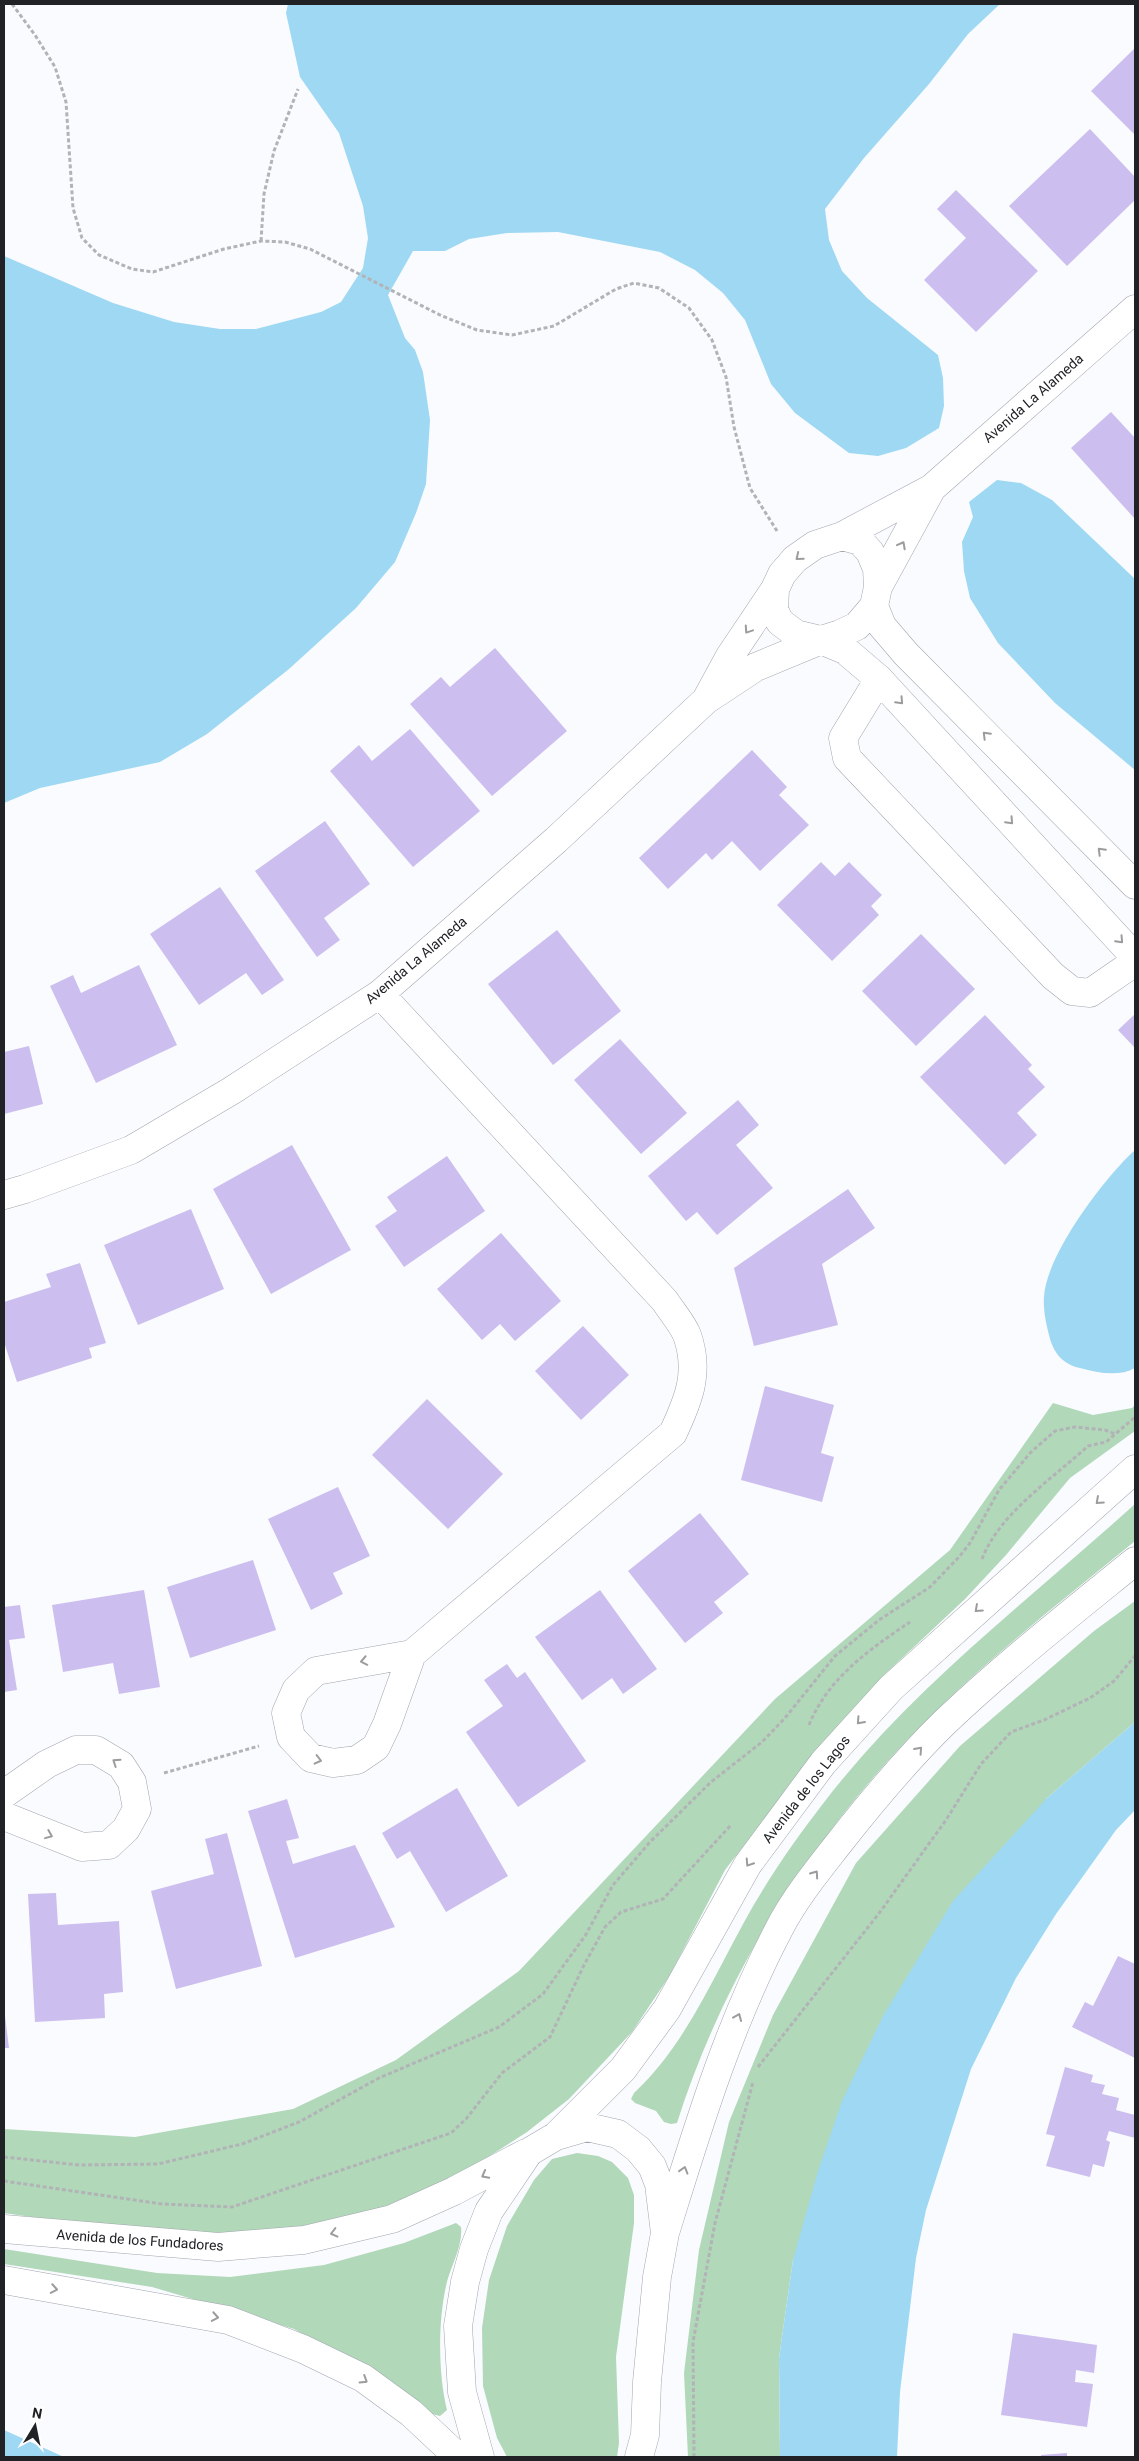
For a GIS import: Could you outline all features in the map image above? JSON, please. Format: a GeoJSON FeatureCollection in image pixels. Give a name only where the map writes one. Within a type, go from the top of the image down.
{"type":"FeatureCollection","features":[{"type":"Feature","properties":{"kind":"street","name":"Avenida La Alameda"},"geometry":{"type":"LineString","coordinates":[[842,536],[932,488],[1135,309]]}},
{"type":"Feature","properties":{"kind":"street","name":"Avenida La Alameda"},"geometry":{"type":"LineString","coordinates":[[876,597],[932,488]]}},
{"type":"Feature","properties":{"kind":"street"},"geometry":{"type":"LineString","coordinates":[[1135,886],[906,654],[882,626],[876,597],[878,569],[870,552],[860,541],[842,536],[815,544],[795,559],[782,574],[775,590],[774,610],[780,622],[796,634],[821,640],[845,650],[879,679],[1135,957]]}},
{"type":"Feature","properties":{"kind":"street","name":"Avenida La Alameda"},"geometry":{"type":"LineString","coordinates":[[706,700],[730,656],[775,590]]}},
{"type":"Feature","properties":{"kind":"street"},"geometry":{"type":"LineString","coordinates":[[821,640],[857,626],[876,597]]}},
{"type":"Feature","properties":{"kind":"street","name":"Avenida La Alameda"},"geometry":{"type":"LineString","coordinates":[[4,1195],[131,1150],[231,1091],[380,994],[556,840],[706,700],[756,667],[821,640]]}},
{"type":"Feature","properties":{"kind":"street"},"geometry":{"type":"LineString","coordinates":[[879,679],[843,738],[847,758],[1053,976],[1072,991],[1090,992],[1135,962]]}},
{"type":"Feature","properties":{"kind":"street"},"geometry":{"type":"LineString","coordinates":[[380,994],[666,1302],[686,1334],[694,1370],[688,1401],[673,1433],[412,1654],[387,1724],[376,1747],[357,1760],[333,1763],[310,1758],[291,1737],[286,1713],[296,1690],[316,1671],[412,1654]]}},
{"type":"Feature","properties":{"kind":"street","name":"Avenida de los Lagos"},"geometry":{"type":"LineString","coordinates":[[556,2136],[623,2069],[667,2009],[748,1864],[823,1763],[891,1688],[1135,1469]]}},
{"type":"Feature","properties":{"kind":"street"},"geometry":{"type":"LineString","coordinates":[[644,2450],[647,2382],[658,2277],[665,2233],[726,2047],[780,1927],[819,1869],[871,1803],[944,1722],[1050,1630],[1135,1561]]}},
{"type":"Feature","properties":{"kind":"street"},"geometry":{"type":"LineString","coordinates":[[4,1794],[47,1764],[76,1750],[96,1750],[121,1765],[132,1782],[136,1809],[126,1829],[109,1845],[82,1847],[4,1816]]}},
{"type":"Feature","properties":{"kind":"street"},"geometry":{"type":"LineString","coordinates":[[556,2136],[588,2127],[618,2134],[638,2149],[652,2166],[659,2184],[665,2233]]}},
{"type":"Feature","properties":{"kind":"street","name":"Avenida de los Fundadores"},"geometry":{"type":"LineString","coordinates":[[4,2229],[218,2247],[304,2240],[392,2219],[454,2191],[556,2136]]}},
{"type":"Feature","properties":{"kind":"street"},"geometry":{"type":"LineString","coordinates":[[480,2457],[462,2392],[459,2317],[465,2282],[489,2211],[529,2152]]}},
{"type":"Feature","properties":{"kind":"street"},"geometry":{"type":"LineString","coordinates":[[4,2280],[236,2323],[303,2349],[363,2378],[411,2413],[458,2457]]}},
{"type":"Feature","properties":{"kind":"path"},"geometry":{"type":"LineString","coordinates":[[12,4],[36,34],[55,68],[66,102],[74,208],[82,238],[99,255],[132,269],[153,272],[224,249],[261,240],[286,242],[310,249],[403,296],[477,330],[512,335],[554,326],[616,289],[634,283],[660,288],[689,308],[712,340],[726,377],[734,427],[750,488],[795,559]]}},
{"type":"Feature","properties":{"kind":"path"},"geometry":{"type":"LineString","coordinates":[[261,240],[264,194],[274,152],[298,89]]}},
{"type":"Feature","properties":{"kind":"path"},"geometry":{"type":"LineString","coordinates":[[982,1560],[988,1543],[1002,1524],[1088,1446],[1106,1442],[1135,1417]]}},
{"type":"Feature","properties":{"kind":"path"},"geometry":{"type":"LineString","coordinates":[[4,2156],[79,2165],[158,2164],[242,2144],[299,2122],[379,2078],[499,2026],[543,1994],[585,1936],[613,1885],[650,1842],[712,1782],[762,1742],[786,1718],[835,1656],[880,1620],[930,1587],[942,1575],[970,1542],[999,1490],[1031,1452],[1055,1431],[1075,1427],[1105,1430],[1115,1434]]}},
{"type":"Feature","properties":{"kind":"path"},"geometry":{"type":"LineString","coordinates":[[806,1731],[829,1689],[871,1648],[911,1621]]}},
{"type":"Feature","properties":{"kind":"path"},"geometry":{"type":"LineString","coordinates":[[756,2070],[880,1912],[946,1820],[981,1764],[999,1744],[1011,1732],[1044,1720],[1090,1698],[1114,1681],[1135,1656]]}},
{"type":"Feature","properties":{"kind":"path"},"geometry":{"type":"LineString","coordinates":[[132,1782],[291,1737]]}},
{"type":"Feature","properties":{"kind":"path"},"geometry":{"type":"LineString","coordinates":[[4,2181],[162,2204],[232,2207],[451,2133],[466,2119],[502,2073],[550,2038],[584,1965],[605,1927],[621,1912],[662,1899],[735,1820]]}},
{"type":"Feature","properties":{"kind":"path"},"geometry":{"type":"LineString","coordinates":[[694,2457],[693,2342],[715,2223],[754,2080]]}},
{"type":"Feature","properties":{"kind":"green space"},"geometry":{"type":"Polygon","coordinates":[[[1053,1403],[1093,1415],[1132,1408],[1135,1405],[1135,1431],[1070,1478],[1006,1555],[965,1599],[883,1676],[822,1743],[725,1870],[670,1975],[632,2032],[569,2099],[527,2132],[460,2175],[386,2206],[304,2229],[213,2235],[73,2223],[4,2213],[4,2129],[135,2137],[293,2109],[396,2060],[519,1971],[775,1699],[950,1550],[1053,1403]]]}},
{"type":"Feature","properties":{"kind":"green space"},"geometry":{"type":"Polygon","coordinates":[[[1135,1504],[1135,1541],[1011,1643],[939,1708],[896,1752],[818,1848],[782,1899],[722,2008],[698,2065],[677,2123],[664,2122],[656,2111],[635,2103],[631,2099],[634,2093],[674,2047],[777,1867],[814,1815],[856,1763],[931,1684],[1135,1504]]]}},
{"type":"Feature","properties":{"kind":"green space"},"geometry":{"type":"Polygon","coordinates":[[[1135,1601],[1135,1722],[1047,1798],[793,2260],[779,2358],[780,2457],[688,2457],[684,2373],[699,2250],[729,2122],[773,2015],[856,1863],[960,1746],[1094,1631],[1135,1601]]]}},
{"type":"Feature","properties":{"kind":"green space"},"geometry":{"type":"Polygon","coordinates":[[[577,2153],[598,2156],[612,2162],[628,2178],[634,2195],[634,2223],[616,2357],[619,2443],[617,2457],[507,2457],[497,2438],[483,2386],[482,2328],[489,2280],[507,2226],[534,2180],[552,2159],[577,2153]]]}},
{"type":"Feature","properties":{"kind":"green space"},"geometry":{"type":"Polygon","coordinates":[[[456,2223],[461,2227],[460,2242],[446,2286],[440,2332],[442,2380],[447,2410],[440,2416],[432,2414],[415,2400],[294,2329],[152,2287],[4,2264],[4,2249],[157,2273],[230,2277],[324,2265],[404,2243],[456,2223]]]}},
{"type":"Feature","properties":{"kind":"water"},"geometry":{"type":"Polygon","coordinates":[[[288,4],[1000,4],[968,34],[929,84],[864,158],[825,209],[829,240],[842,271],[867,298],[938,355],[943,378],[944,406],[939,428],[906,448],[878,456],[849,453],[795,413],[771,384],[745,320],[723,293],[695,270],[660,252],[558,232],[507,233],[469,239],[445,251],[413,251],[388,295],[405,338],[415,350],[423,372],[430,420],[426,484],[395,562],[356,608],[289,669],[207,734],[160,762],[40,788],[4,803],[4,256],[113,303],[174,322],[220,329],[256,329],[321,312],[341,302],[363,268],[368,238],[363,206],[339,133],[300,77],[286,13],[288,4]]]}},
{"type":"Feature","properties":{"kind":"water"},"geometry":{"type":"Polygon","coordinates":[[[997,480],[1021,483],[1052,500],[1135,579],[1135,770],[1055,703],[998,643],[970,598],[964,571],[962,542],[973,517],[969,502],[997,480]]]}},
{"type":"Feature","properties":{"kind":"water"},"geometry":{"type":"Polygon","coordinates":[[[1135,1150],[1135,1368],[1115,1373],[1094,1371],[1068,1364],[1056,1352],[1051,1341],[1044,1311],[1047,1280],[1065,1239],[1079,1218],[1108,1179],[1135,1150]]]}},
{"type":"Feature","properties":{"kind":"water"},"geometry":{"type":"Polygon","coordinates":[[[1135,1722],[1135,1810],[1116,1830],[1056,1914],[1016,1978],[971,2069],[926,2210],[916,2258],[900,2392],[897,2457],[780,2457],[779,2358],[793,2260],[818,2171],[842,2101],[883,2016],[953,1901],[1047,1798],[1135,1722]]]}},
{"type":"Feature","properties":{"kind":"water"},"geometry":{"type":"Polygon","coordinates":[[[4,2430],[64,2457],[4,2457],[4,2430]]]}},
{"type":"Feature","properties":{"kind":"building"},"geometry":{"type":"Polygon","coordinates":[[[1135,48],[1135,135],[1091,91],[1135,48]]]}},
{"type":"Feature","properties":{"kind":"building"},"geometry":{"type":"Polygon","coordinates":[[[1090,129],[1135,177],[1135,200],[1067,266],[1009,206],[1090,129]]]}},
{"type":"Feature","properties":{"kind":"building"},"geometry":{"type":"Polygon","coordinates":[[[956,190],[1038,271],[976,332],[924,280],[966,238],[937,209],[956,190]]]}},
{"type":"Feature","properties":{"kind":"building"},"geometry":{"type":"Polygon","coordinates":[[[1111,412],[1135,438],[1135,519],[1071,448],[1111,412]]]}},
{"type":"Feature","properties":{"kind":"building"},"geometry":{"type":"Polygon","coordinates":[[[495,648],[567,731],[492,796],[410,704],[441,677],[450,687],[495,648]]]}},
{"type":"Feature","properties":{"kind":"building"},"geometry":{"type":"Polygon","coordinates":[[[410,729],[480,811],[413,867],[330,771],[359,745],[372,761],[410,729]]]}},
{"type":"Feature","properties":{"kind":"building"},"geometry":{"type":"Polygon","coordinates":[[[752,750],[787,787],[779,795],[809,825],[760,871],[732,841],[712,860],[706,853],[668,889],[639,858],[752,750]]]}},
{"type":"Feature","properties":{"kind":"building"},"geometry":{"type":"Polygon","coordinates":[[[325,821],[370,884],[324,918],[340,940],[317,957],[255,871],[325,821]]]}},
{"type":"Feature","properties":{"kind":"building"},"geometry":{"type":"Polygon","coordinates":[[[821,862],[835,876],[849,862],[882,895],[871,906],[879,915],[832,961],[777,905],[821,862]]]}},
{"type":"Feature","properties":{"kind":"building"},"geometry":{"type":"Polygon","coordinates":[[[220,887],[284,980],[262,995],[246,973],[199,1005],[150,934],[220,887]]]}},
{"type":"Feature","properties":{"kind":"building"},"geometry":{"type":"Polygon","coordinates":[[[557,930],[621,1011],[553,1065],[488,984],[557,930]]]}},
{"type":"Feature","properties":{"kind":"building"},"geometry":{"type":"Polygon","coordinates":[[[921,934],[975,989],[916,1046],[862,991],[921,934]]]}},
{"type":"Feature","properties":{"kind":"building"},"geometry":{"type":"Polygon","coordinates":[[[139,965],[177,1045],[96,1083],[50,986],[73,975],[81,993],[139,965]]]}},
{"type":"Feature","properties":{"kind":"building"},"geometry":{"type":"Polygon","coordinates":[[[1135,1014],[1135,1048],[1118,1030],[1135,1014]]]}},
{"type":"Feature","properties":{"kind":"building"},"geometry":{"type":"Polygon","coordinates":[[[985,1015],[1032,1065],[1028,1069],[1045,1087],[1017,1113],[1037,1135],[1005,1165],[920,1077],[985,1015]]]}},
{"type":"Feature","properties":{"kind":"building"},"geometry":{"type":"Polygon","coordinates":[[[620,1039],[687,1113],[641,1154],[574,1080],[620,1039]]]}},
{"type":"Feature","properties":{"kind":"building"},"geometry":{"type":"Polygon","coordinates":[[[29,1046],[43,1104],[4,1114],[4,1052],[29,1046]]]}},
{"type":"Feature","properties":{"kind":"building"},"geometry":{"type":"Polygon","coordinates":[[[738,1100],[759,1125],[736,1145],[773,1188],[717,1235],[697,1212],[686,1221],[648,1176],[738,1100]]]}},
{"type":"Feature","properties":{"kind":"building"},"geometry":{"type":"Polygon","coordinates":[[[292,1145],[351,1250],[271,1294],[213,1189],[292,1145]]]}},
{"type":"Feature","properties":{"kind":"building"},"geometry":{"type":"Polygon","coordinates":[[[447,1156],[485,1211],[404,1267],[375,1226],[397,1211],[387,1197],[447,1156]]]}},
{"type":"Feature","properties":{"kind":"building"},"geometry":{"type":"Polygon","coordinates":[[[848,1189],[875,1228],[822,1264],[838,1325],[754,1346],[734,1268],[848,1189]]]}},
{"type":"Feature","properties":{"kind":"building"},"geometry":{"type":"Polygon","coordinates":[[[191,1209],[224,1289],[138,1325],[104,1245],[191,1209]]]}},
{"type":"Feature","properties":{"kind":"building"},"geometry":{"type":"Polygon","coordinates":[[[501,1233],[561,1301],[515,1341],[500,1324],[482,1340],[437,1289],[501,1233]]]}},
{"type":"Feature","properties":{"kind":"building"},"geometry":{"type":"Polygon","coordinates":[[[80,1263],[106,1343],[89,1348],[92,1358],[17,1382],[4,1342],[4,1302],[51,1287],[46,1274],[80,1263]]]}},
{"type":"Feature","properties":{"kind":"building"},"geometry":{"type":"Polygon","coordinates":[[[583,1326],[629,1375],[581,1420],[535,1371],[583,1326]]]}},
{"type":"Feature","properties":{"kind":"building"},"geometry":{"type":"Polygon","coordinates":[[[765,1386],[834,1405],[821,1453],[834,1457],[822,1502],[741,1480],[765,1386]]]}},
{"type":"Feature","properties":{"kind":"building"},"geometry":{"type":"Polygon","coordinates":[[[427,1399],[503,1474],[448,1529],[372,1455],[427,1399]]]}},
{"type":"Feature","properties":{"kind":"building"},"geometry":{"type":"Polygon","coordinates":[[[338,1487],[370,1556],[333,1573],[343,1594],[311,1610],[268,1519],[338,1487]]]}},
{"type":"Feature","properties":{"kind":"building"},"geometry":{"type":"Polygon","coordinates":[[[700,1513],[749,1574],[714,1602],[723,1613],[685,1643],[628,1571],[700,1513]]]}},
{"type":"Feature","properties":{"kind":"building"},"geometry":{"type":"Polygon","coordinates":[[[253,1560],[276,1630],[190,1658],[167,1587],[253,1560]]]}},
{"type":"Feature","properties":{"kind":"building"},"geometry":{"type":"Polygon","coordinates":[[[144,1590],[160,1687],[119,1694],[113,1663],[63,1672],[52,1605],[144,1590]]]}},
{"type":"Feature","properties":{"kind":"building"},"geometry":{"type":"Polygon","coordinates":[[[600,1590],[657,1669],[623,1694],[612,1678],[582,1700],[535,1637],[600,1590]]]}},
{"type":"Feature","properties":{"kind":"building"},"geometry":{"type":"Polygon","coordinates":[[[20,1605],[25,1638],[9,1640],[17,1690],[4,1692],[4,1607],[20,1605]]]}},
{"type":"Feature","properties":{"kind":"building"},"geometry":{"type":"Polygon","coordinates":[[[507,1664],[517,1678],[525,1672],[586,1761],[518,1807],[466,1732],[503,1706],[484,1680],[507,1664]]]}},
{"type":"Feature","properties":{"kind":"building"},"geometry":{"type":"Polygon","coordinates":[[[457,1788],[508,1876],[446,1912],[410,1851],[397,1859],[382,1833],[457,1788]]]}},
{"type":"Feature","properties":{"kind":"building"},"geometry":{"type":"Polygon","coordinates":[[[287,1799],[299,1838],[286,1841],[293,1864],[355,1845],[395,1927],[295,1958],[248,1811],[287,1799]]]}},
{"type":"Feature","properties":{"kind":"building"},"geometry":{"type":"Polygon","coordinates":[[[227,1833],[262,1966],[176,1989],[151,1891],[214,1874],[205,1839],[227,1833]]]}},
{"type":"Feature","properties":{"kind":"building"},"geometry":{"type":"Polygon","coordinates":[[[56,1893],[58,1925],[119,1921],[123,1992],[104,1994],[105,2018],[35,2022],[28,1894],[56,1893]]]}},
{"type":"Feature","properties":{"kind":"building"},"geometry":{"type":"Polygon","coordinates":[[[1118,1956],[1135,1964],[1135,2058],[1072,2027],[1085,2002],[1093,2006],[1118,1956]]]}},
{"type":"Feature","properties":{"kind":"building"},"geometry":{"type":"Polygon","coordinates":[[[4,2008],[9,2048],[4,2048],[4,2008]]]}},
{"type":"Feature","properties":{"kind":"building"},"geometry":{"type":"Polygon","coordinates":[[[1065,2067],[1093,2075],[1091,2082],[1105,2085],[1102,2094],[1119,2098],[1116,2110],[1135,2115],[1135,2138],[1109,2131],[1106,2140],[1110,2142],[1104,2167],[1093,2164],[1090,2177],[1046,2166],[1055,2136],[1046,2134],[1065,2067]]]}},
{"type":"Feature","properties":{"kind":"building"},"geometry":{"type":"Polygon","coordinates":[[[1013,2333],[1097,2345],[1094,2373],[1076,2370],[1075,2382],[1093,2384],[1087,2427],[1001,2415],[1013,2333]]]}},
{"type":"Feature","properties":{"kind":"building"},"geometry":{"type":"Polygon","coordinates":[[[1067,2453],[1067,2457],[1041,2457],[1041,2455],[1067,2453]]]}}]}
